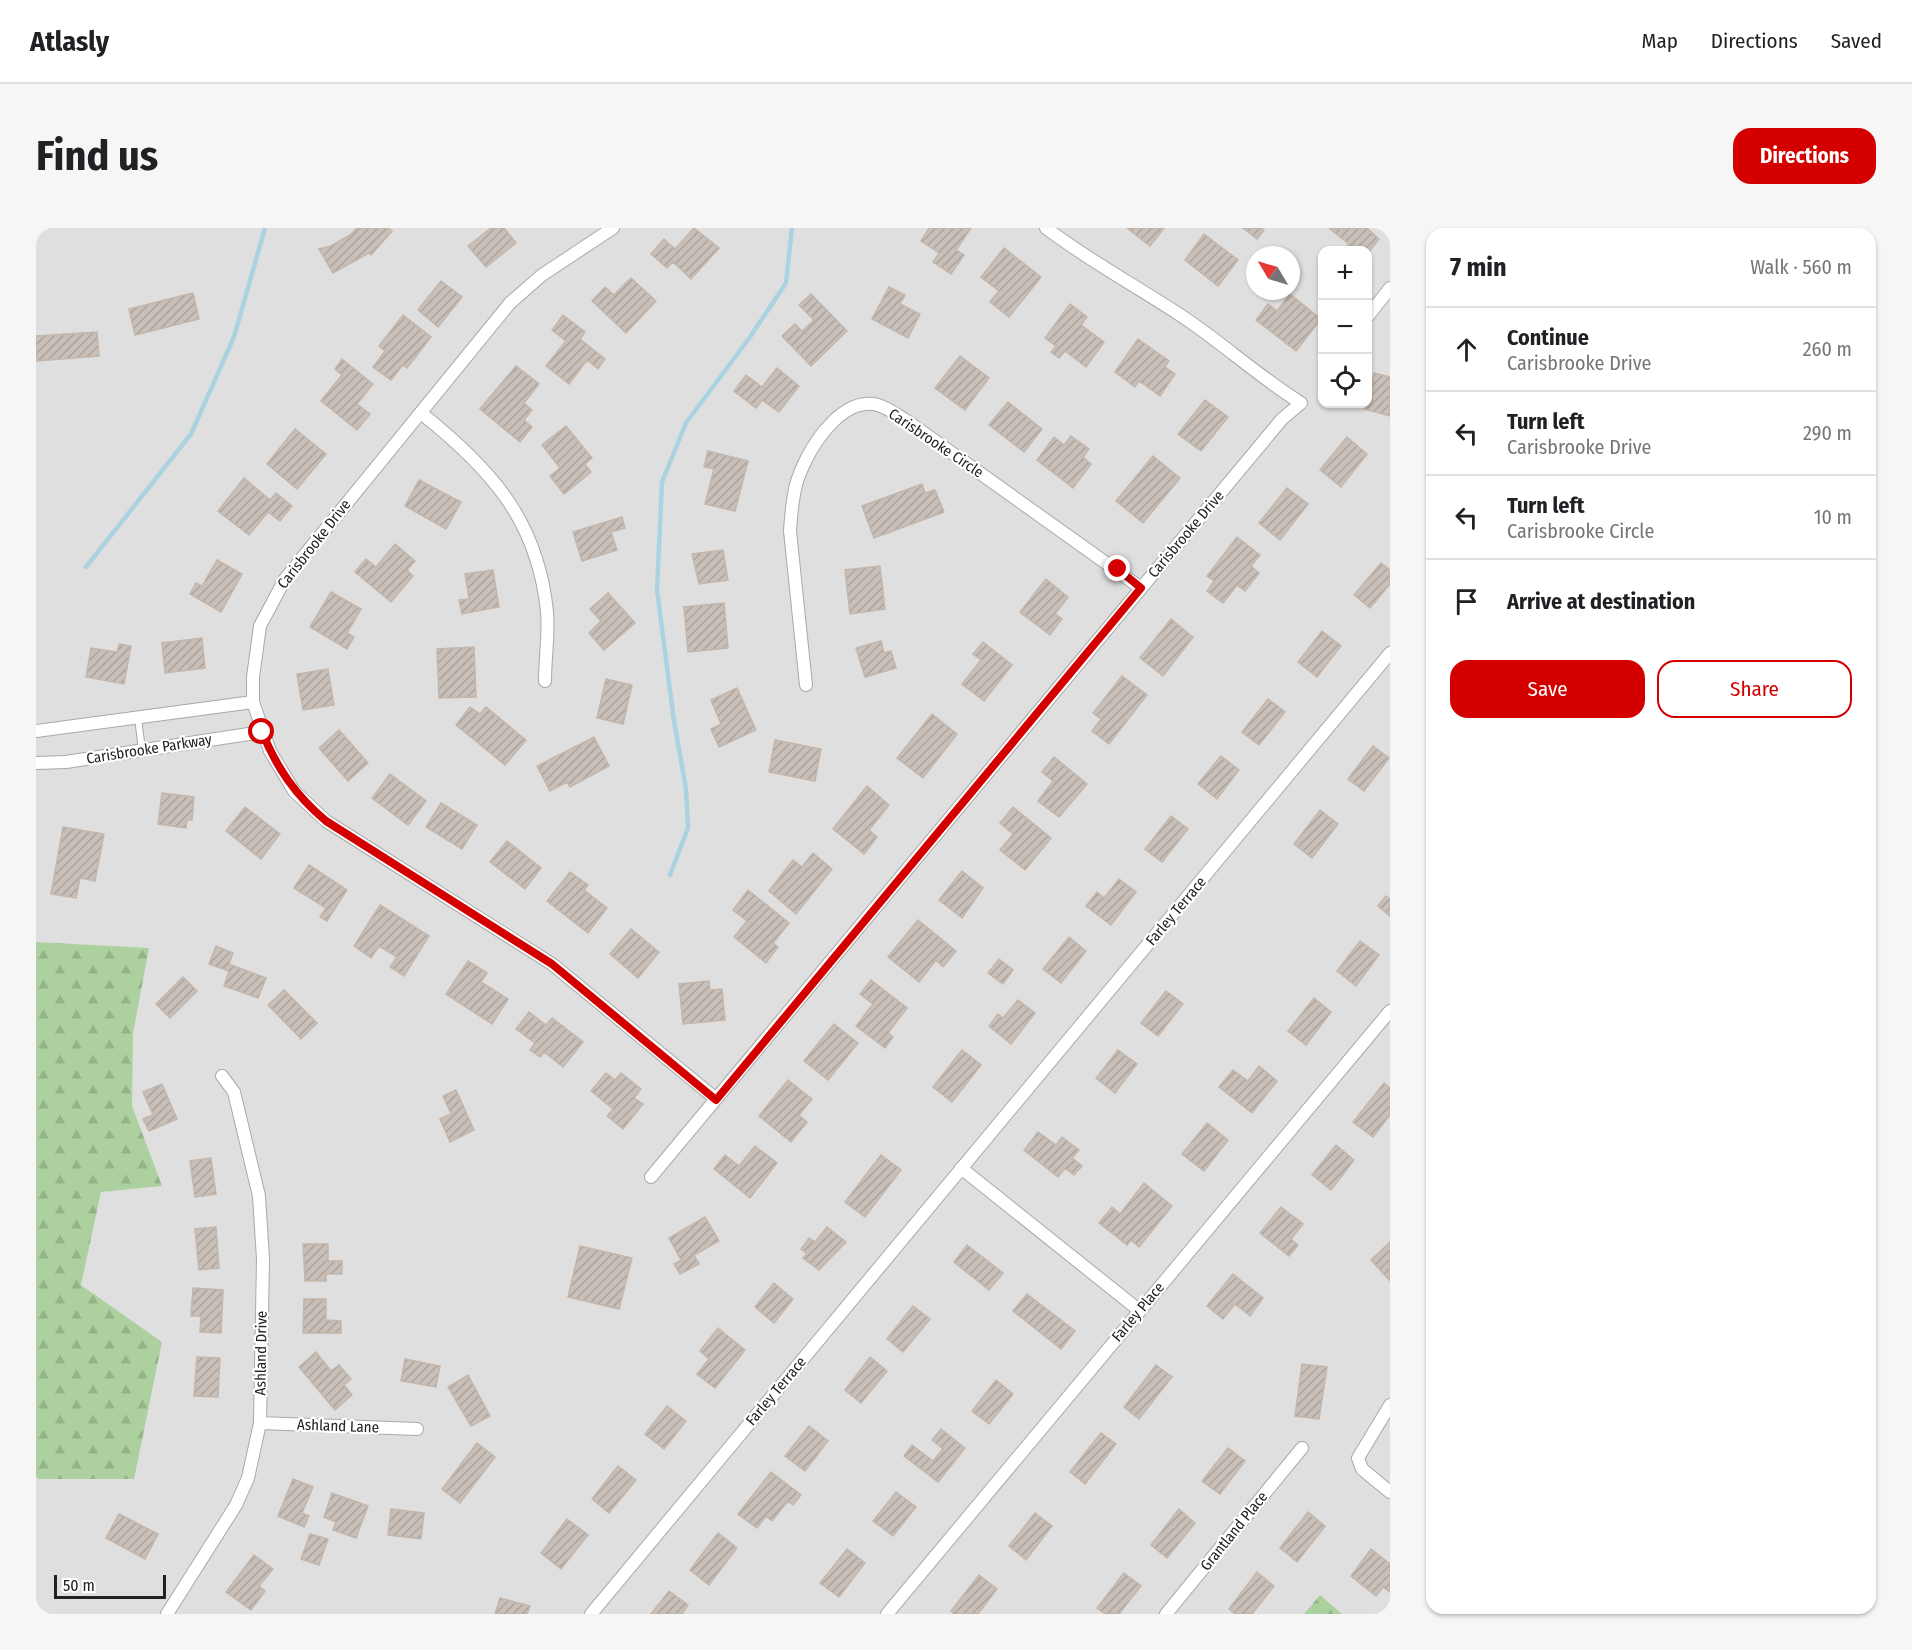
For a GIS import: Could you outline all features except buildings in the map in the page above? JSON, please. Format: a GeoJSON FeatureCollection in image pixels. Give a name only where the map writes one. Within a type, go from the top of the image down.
{"type":"FeatureCollection","features":[{"type":"Feature","properties":{"kind":"street","name":"Carisbrooke Drive"},"geometry":{"type":"LineString","coordinates":[[613,228],[527,287],[510,303],[285,579],[270,602],[260,626],[255,652],[253,702],[262,732],[282,774],[309,807],[326,821],[552,964],[716,1100]]}},
{"type":"Feature","properties":{"kind":"street","name":"Carisbrooke Drive"},"geometry":{"type":"LineString","coordinates":[[651,1177],[1282,420],[1301,404],[1273,386],[1188,321],[1093,262],[1046,228]]}},
{"type":"Feature","properties":{"kind":"street"},"geometry":{"type":"LineString","coordinates":[[1372,311],[1390,288]]}},
{"type":"Feature","properties":{"kind":"street","name":"Carisbrooke Circle"},"geometry":{"type":"LineString","coordinates":[[806,685],[790,531],[791,509],[805,462],[817,441],[847,410],[860,405],[874,404],[907,421],[1141,588]]}},
{"type":"Feature","properties":{"kind":"street"},"geometry":{"type":"LineString","coordinates":[[421,413],[494,479],[526,530],[543,581],[547,615],[544,681]]}},
{"type":"Feature","properties":{"kind":"street","name":"Farley Terrace"},"geometry":{"type":"LineString","coordinates":[[591,1614],[1390,653]]}},
{"type":"Feature","properties":{"kind":"street","name":"Carisbrooke Parkway"},"geometry":{"type":"LineString","coordinates":[[36,731],[253,702]]}},
{"type":"Feature","properties":{"kind":"street","name":"Carisbrooke Parkway"},"geometry":{"type":"LineString","coordinates":[[36,763],[66,762],[262,732]]}},
{"type":"Feature","properties":{"kind":"street","name":"Farley Place"},"geometry":{"type":"LineString","coordinates":[[887,1614],[1390,1011]]}},
{"type":"Feature","properties":{"kind":"street","name":"Ashland Drive"},"geometry":{"type":"LineString","coordinates":[[167,1614],[237,1505],[248,1478],[260,1423],[263,1259],[259,1196],[234,1092],[222,1076]]}},
{"type":"Feature","properties":{"kind":"street"},"geometry":{"type":"LineString","coordinates":[[961,1168],[1140,1311]]}},
{"type":"Feature","properties":{"kind":"street"},"geometry":{"type":"LineString","coordinates":[[1390,1405],[1358,1458],[1362,1469],[1390,1492]]}},
{"type":"Feature","properties":{"kind":"street","name":"Ashland Lane"},"geometry":{"type":"LineString","coordinates":[[260,1423],[417,1430]]}},
{"type":"Feature","properties":{"kind":"street","name":"Grantland Place"},"geometry":{"type":"LineString","coordinates":[[1166,1614],[1302,1448]]}},
{"type":"Feature","properties":{"kind":"lane"},"geometry":{"type":"LineString","coordinates":[[138,718],[142,750]]}},
{"type":"Feature","properties":{"kind":"shaded area"},"geometry":{"type":"Polygon","coordinates":[[[36,228],[1390,228],[1390,1614],[36,1614],[36,228]]]}},
{"type":"Feature","properties":{"kind":"green space"},"geometry":{"type":"Polygon","coordinates":[[[36,942],[149,948],[133,1033],[132,1106],[162,1186],[101,1192],[81,1285],[162,1342],[134,1479],[38,1479],[36,1477],[36,942]]]}},
{"type":"Feature","properties":{"kind":"green space"},"geometry":{"type":"Polygon","coordinates":[[[1320,1595],[1342,1614],[1304,1614],[1320,1595]]]}},
{"type":"Feature","properties":{"kind":"waterway"},"geometry":{"type":"LineString","coordinates":[[86,567],[191,434],[234,337],[265,228]]}},
{"type":"Feature","properties":{"kind":"waterway"},"geometry":{"type":"LineString","coordinates":[[670,875],[688,828],[686,789],[674,721],[657,590],[662,482],[686,423],[750,337],[786,283],[792,228]]}},
{"type":"Feature","properties":{"kind":"route"},"geometry":{"type":"LineString","coordinates":[[262,732],[270,752],[294,791],[326,821],[552,964],[716,1100],[1141,588],[1118,569]]}}]}
